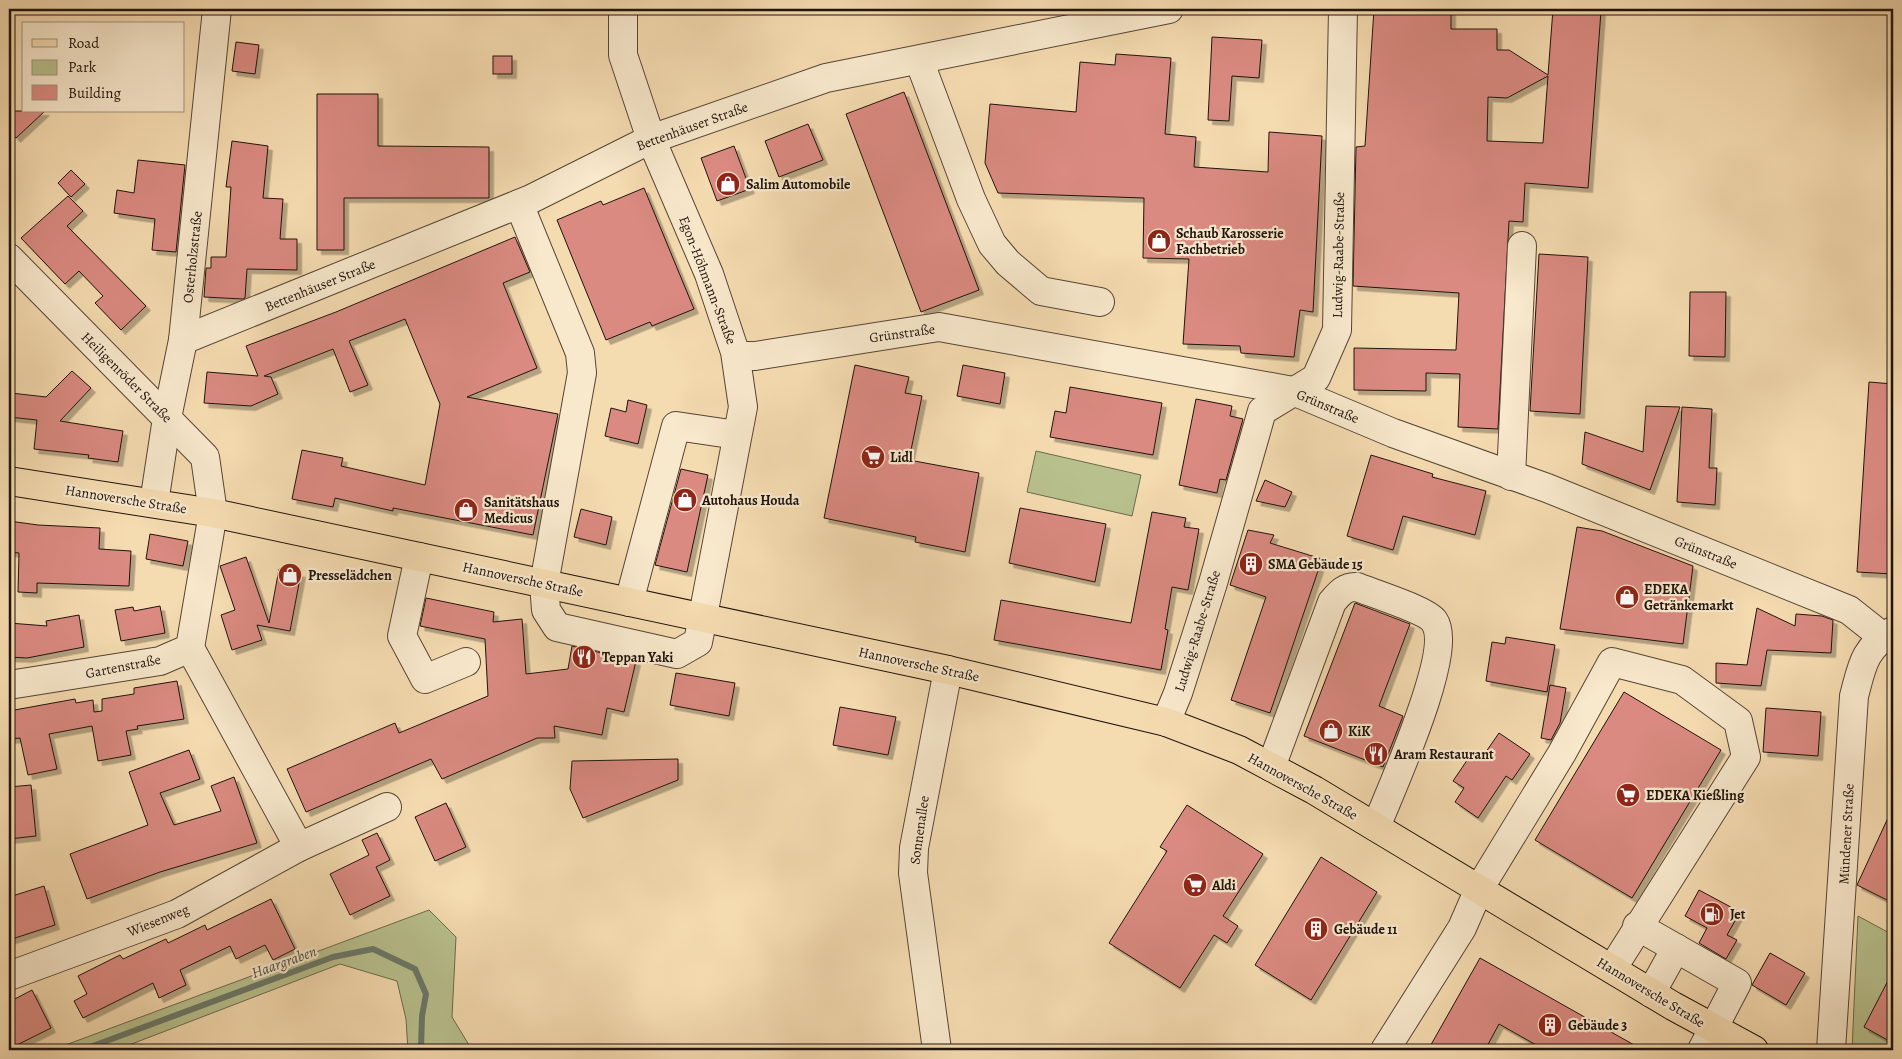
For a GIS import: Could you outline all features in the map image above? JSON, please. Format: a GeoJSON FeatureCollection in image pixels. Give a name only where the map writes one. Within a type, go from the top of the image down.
{"type":"FeatureCollection","features":[{"type":"Feature","properties":{"kind":"main road","name":"Hannoversche Straße"},"geometry":{"type":"LineString","coordinates":[[9,482],[213,513],[948,670],[1166,722],[1238,750],[1376,827],[1650,993],[1708,1040],[1754,1050]]}},
{"type":"Feature","properties":{"kind":"street","name":"Osterholzstraße"},"geometry":{"type":"LineString","coordinates":[[154,503],[167,418],[184,340],[217,9]]}},
{"type":"Feature","properties":{"kind":"street","name":"Egon-Höhmann-Straße"},"geometry":{"type":"LineString","coordinates":[[519,204],[580,354],[582,374],[544,584],[546,610],[557,627],[658,652],[677,654],[698,642],[743,407],[736,356],[709,274],[651,139],[623,55],[623,9]]}},
{"type":"Feature","properties":{"kind":"street","name":"Bettenhäuser Straße"},"geometry":{"type":"LineString","coordinates":[[184,340],[519,204],[651,139],[826,78],[919,60],[1071,19],[1169,9]]}},
{"type":"Feature","properties":{"kind":"street","name":"Ludwig-Raabe-Straße"},"geometry":{"type":"LineString","coordinates":[[1166,722],[1178,693],[1213,583],[1262,411],[1316,378],[1337,330],[1343,9]]}},
{"type":"Feature","properties":{"kind":"street"},"geometry":{"type":"LineString","coordinates":[[919,60],[938,105],[971,199],[992,244],[1008,263],[1040,290],[1100,302]]}},
{"type":"Feature","properties":{"kind":"street"},"geometry":{"type":"LineString","coordinates":[[1511,476],[1522,246]]}},
{"type":"Feature","properties":{"kind":"street","name":"Heiligenröder Straße"},"geometry":{"type":"LineString","coordinates":[[9,258],[205,457],[213,513]]}},
{"type":"Feature","properties":{"kind":"street","name":"Grünstraße"},"geometry":{"type":"LineString","coordinates":[[736,356],[754,356],[939,327],[1294,391],[1393,433],[1511,476],[1849,610],[1888,634]]}},
{"type":"Feature","properties":{"kind":"street"},"geometry":{"type":"LineString","coordinates":[[629,602],[676,426],[737,435]]}},
{"type":"Feature","properties":{"kind":"street"},"geometry":{"type":"LineString","coordinates":[[213,513],[190,648],[299,847]]}},
{"type":"Feature","properties":{"kind":"street"},"geometry":{"type":"LineString","coordinates":[[419,557],[402,636],[425,678],[466,662]]}},
{"type":"Feature","properties":{"kind":"street"},"geometry":{"type":"LineString","coordinates":[[1271,767],[1332,602],[1339,594],[1347,588],[1357,587],[1433,619],[1439,630],[1440,643],[1436,660],[1412,739],[1376,827]]}},
{"type":"Feature","properties":{"kind":"street","name":"Mündener Straße"},"geometry":{"type":"LineString","coordinates":[[1831,1050],[1854,696],[1865,656],[1888,634]]}},
{"type":"Feature","properties":{"kind":"street","name":"Gartenstraße"},"geometry":{"type":"LineString","coordinates":[[9,686],[160,661],[190,648]]}},
{"type":"Feature","properties":{"kind":"street"},"geometry":{"type":"LineString","coordinates":[[1385,1050],[1462,928],[1479,889],[1562,753],[1612,662],[1682,680],[1738,721],[1746,758],[1637,926],[1612,969]]}},
{"type":"Feature","properties":{"kind":"street","name":"Sonnenallee"},"geometry":{"type":"LineString","coordinates":[[937,1050],[913,873],[914,848],[948,670]]}},
{"type":"Feature","properties":{"kind":"street","name":"Wiesenweg"},"geometry":{"type":"LineString","coordinates":[[9,976],[177,914],[299,847],[387,808]]}},
{"type":"Feature","properties":{"kind":"street"},"geometry":{"type":"LineString","coordinates":[[1637,926],[1737,983],[1708,1040]]}},
{"type":"Feature","properties":{"kind":"street"},"geometry":{"type":"LineString","coordinates":[[1650,993],[1676,948]]}},
{"type":"Feature","properties":{"kind":"green space"},"geometry":{"type":"Polygon","coordinates":[[[1036,451],[1141,475],[1132,516],[1027,492],[1036,451]]]}},
{"type":"Feature","properties":{"kind":"green space"},"geometry":{"type":"Polygon","coordinates":[[[429,910],[456,937],[452,1017],[472,1050],[408,1050],[406,1019],[397,981],[340,964],[116,1050],[52,1050],[429,910]]]}},
{"type":"Feature","properties":{"kind":"green space"},"geometry":{"type":"Polygon","coordinates":[[[1858,916],[1893,935],[1893,1050],[1852,1050],[1858,916]]]}},
{"type":"Feature","properties":{"kind":"building"},"geometry":{"type":"Polygon","coordinates":[[[1374,9],[1451,9],[1451,29],[1497,29],[1497,50],[1509,50],[1548,75],[1553,9],[1601,11],[1588,188],[1525,183],[1523,222],[1509,221],[1498,429],[1458,427],[1460,374],[1426,373],[1426,391],[1354,390],[1354,348],[1456,350],[1459,293],[1353,286],[1356,147],[1365,146],[1374,9]],[[1548,76],[1507,98],[1488,97],[1487,141],[1543,143],[1548,76]]]}},
{"type":"Feature","properties":{"kind":"building"},"geometry":{"type":"Polygon","coordinates":[[[1212,37],[1262,40],[1259,78],[1232,76],[1229,121],[1208,120],[1212,37]]]}},
{"type":"Feature","properties":{"kind":"building"},"geometry":{"type":"Polygon","coordinates":[[[236,42],[259,45],[255,74],[232,71],[236,42]]]}},
{"type":"Feature","properties":{"kind":"building"},"geometry":{"type":"Polygon","coordinates":[[[1116,54],[1171,58],[1165,134],[1196,137],[1194,167],[1268,172],[1269,132],[1322,136],[1313,312],[1300,310],[1294,357],[1241,353],[1240,346],[1183,344],[1189,259],[1143,258],[1144,198],[998,193],[985,163],[990,104],[1076,112],[1080,62],[1115,65],[1116,54]]]}},
{"type":"Feature","properties":{"kind":"building"},"geometry":{"type":"Polygon","coordinates":[[[493,56],[512,56],[512,74],[493,74],[493,56]]]}},
{"type":"Feature","properties":{"kind":"building"},"geometry":{"type":"Polygon","coordinates":[[[904,92],[979,290],[921,312],[846,114],[904,92]]]}},
{"type":"Feature","properties":{"kind":"building"},"geometry":{"type":"Polygon","coordinates":[[[317,94],[378,94],[378,146],[489,147],[489,198],[344,198],[344,250],[317,250],[317,94]]]}},
{"type":"Feature","properties":{"kind":"building"},"geometry":{"type":"Polygon","coordinates":[[[9,111],[44,112],[16,138],[9,130],[9,111]]]}},
{"type":"Feature","properties":{"kind":"building"},"geometry":{"type":"Polygon","coordinates":[[[808,124],[823,160],[779,177],[765,141],[808,124]]]}},
{"type":"Feature","properties":{"kind":"building"},"geometry":{"type":"Polygon","coordinates":[[[232,141],[268,146],[263,198],[283,199],[280,239],[297,239],[297,270],[247,269],[245,298],[204,297],[206,268],[211,268],[211,257],[226,257],[231,187],[226,187],[232,141]]]}},
{"type":"Feature","properties":{"kind":"building"},"geometry":{"type":"Polygon","coordinates":[[[734,146],[750,189],[717,201],[701,158],[734,146]]]}},
{"type":"Feature","properties":{"kind":"building"},"geometry":{"type":"Polygon","coordinates":[[[138,160],[185,165],[176,252],[152,250],[155,219],[114,213],[117,190],[134,193],[138,160]]]}},
{"type":"Feature","properties":{"kind":"building"},"geometry":{"type":"Polygon","coordinates":[[[71,170],[85,184],[71,197],[58,183],[71,170]]]}},
{"type":"Feature","properties":{"kind":"building"},"geometry":{"type":"Polygon","coordinates":[[[644,188],[694,309],[652,326],[650,322],[606,340],[557,220],[601,201],[603,205],[644,188]]]}},
{"type":"Feature","properties":{"kind":"building"},"geometry":{"type":"Polygon","coordinates":[[[68,196],[83,211],[67,226],[146,306],[121,330],[95,303],[103,296],[79,271],[65,284],[21,238],[68,196]]]}},
{"type":"Feature","properties":{"kind":"building"},"geometry":{"type":"Polygon","coordinates":[[[515,237],[530,272],[503,283],[537,368],[467,397],[558,414],[533,535],[393,508],[393,511],[335,498],[333,507],[292,499],[302,450],[343,458],[341,466],[425,485],[440,404],[405,319],[349,341],[368,385],[350,392],[333,349],[264,376],[271,377],[278,394],[251,406],[204,403],[207,372],[258,376],[246,346],[336,312],[515,237]]]}},
{"type":"Feature","properties":{"kind":"building"},"geometry":{"type":"Polygon","coordinates":[[[1539,254],[1588,257],[1580,414],[1530,411],[1539,254]]]}},
{"type":"Feature","properties":{"kind":"building"},"geometry":{"type":"Polygon","coordinates":[[[1690,292],[1726,292],[1725,357],[1689,356],[1690,292]]]}},
{"type":"Feature","properties":{"kind":"building","name":"Lidl"},"geometry":{"type":"Polygon","coordinates":[[[855,365],[909,377],[905,393],[922,396],[909,460],[979,473],[965,552],[915,542],[916,537],[824,518],[855,365]]]}},
{"type":"Feature","properties":{"kind":"building"},"geometry":{"type":"Polygon","coordinates":[[[963,365],[1005,373],[1000,404],[957,396],[963,365]]]}},
{"type":"Feature","properties":{"kind":"building"},"geometry":{"type":"Polygon","coordinates":[[[72,371],[91,388],[60,421],[123,431],[118,462],[88,458],[89,455],[34,449],[37,420],[9,417],[11,393],[46,397],[72,371]]]}},
{"type":"Feature","properties":{"kind":"building"},"geometry":{"type":"Polygon","coordinates":[[[1869,382],[1893,384],[1893,574],[1857,572],[1869,382]]]}},
{"type":"Feature","properties":{"kind":"building"},"geometry":{"type":"Polygon","coordinates":[[[1070,387],[1162,403],[1153,455],[1050,437],[1055,411],[1066,413],[1070,387]]]}},
{"type":"Feature","properties":{"kind":"building"},"geometry":{"type":"Polygon","coordinates":[[[1196,399],[1232,406],[1230,416],[1243,419],[1226,480],[1220,479],[1217,493],[1179,485],[1196,399]]]}},
{"type":"Feature","properties":{"kind":"building"},"geometry":{"type":"Polygon","coordinates":[[[628,400],[647,405],[638,444],[605,436],[611,408],[626,412],[628,400]]]}},
{"type":"Feature","properties":{"kind":"building"},"geometry":{"type":"Polygon","coordinates":[[[1646,406],[1680,407],[1650,490],[1582,464],[1585,432],[1643,452],[1646,406]]]}},
{"type":"Feature","properties":{"kind":"building"},"geometry":{"type":"Polygon","coordinates":[[[1682,407],[1712,409],[1709,468],[1717,468],[1715,505],[1677,502],[1682,407]]]}},
{"type":"Feature","properties":{"kind":"building"},"geometry":{"type":"Polygon","coordinates":[[[1371,455],[1433,474],[1432,477],[1486,491],[1475,535],[1403,516],[1393,550],[1347,536],[1371,455]]]}},
{"type":"Feature","properties":{"kind":"building"},"geometry":{"type":"Polygon","coordinates":[[[681,469],[708,475],[687,572],[655,565],[681,469]]]}},
{"type":"Feature","properties":{"kind":"building"},"geometry":{"type":"Polygon","coordinates":[[[1265,480],[1292,492],[1285,507],[1256,501],[1265,480]]]}},
{"type":"Feature","properties":{"kind":"building"},"geometry":{"type":"Polygon","coordinates":[[[1020,508],[1106,524],[1095,582],[1009,563],[1020,508]]]}},
{"type":"Feature","properties":{"kind":"building"},"geometry":{"type":"Polygon","coordinates":[[[581,509],[612,517],[606,545],[574,537],[581,509]]]}},
{"type":"Feature","properties":{"kind":"building"},"geometry":{"type":"Polygon","coordinates":[[[1152,512],[1186,518],[1184,527],[1199,529],[1188,590],[1172,587],[1165,629],[1168,630],[1161,670],[994,640],[1001,600],[1131,623],[1152,512]]]}},
{"type":"Feature","properties":{"kind":"building"},"geometry":{"type":"Polygon","coordinates":[[[9,521],[38,525],[100,528],[99,549],[131,551],[129,586],[37,583],[37,593],[18,592],[19,553],[9,552],[9,521]]]}},
{"type":"Feature","properties":{"kind":"building","name":"EDEKA Getränkemarkt"},"geometry":{"type":"Polygon","coordinates":[[[1577,527],[1602,531],[1693,566],[1683,644],[1560,629],[1577,527]]]}},
{"type":"Feature","properties":{"kind":"building"},"geometry":{"type":"Polygon","coordinates":[[[1248,530],[1274,535],[1270,543],[1322,559],[1270,713],[1231,700],[1266,597],[1230,585],[1248,530]]]}},
{"type":"Feature","properties":{"kind":"building"},"geometry":{"type":"Polygon","coordinates":[[[150,534],[188,541],[183,566],[146,559],[150,534]]]}},
{"type":"Feature","properties":{"kind":"building"},"geometry":{"type":"Polygon","coordinates":[[[246,557],[269,623],[279,569],[301,573],[290,631],[257,625],[262,640],[232,650],[221,615],[235,610],[220,566],[246,557]]]}},
{"type":"Feature","properties":{"kind":"building"},"geometry":{"type":"Polygon","coordinates":[[[426,598],[494,612],[493,622],[522,619],[526,674],[568,669],[572,646],[636,661],[624,712],[607,708],[602,735],[554,726],[555,738],[537,738],[442,779],[431,759],[306,812],[287,769],[395,723],[399,733],[488,696],[485,639],[420,626],[426,598]]]}},
{"type":"Feature","properties":{"kind":"building"},"geometry":{"type":"Polygon","coordinates":[[[1355,603],[1410,624],[1379,706],[1403,716],[1383,767],[1304,736],[1355,603]]]}},
{"type":"Feature","properties":{"kind":"building"},"geometry":{"type":"Polygon","coordinates":[[[160,606],[165,633],[121,641],[115,610],[133,607],[134,611],[160,606]]]}},
{"type":"Feature","properties":{"kind":"building"},"geometry":{"type":"Polygon","coordinates":[[[1757,608],[1795,626],[1796,614],[1822,616],[1833,620],[1831,653],[1767,650],[1761,686],[1716,683],[1716,663],[1747,665],[1757,608]]]}},
{"type":"Feature","properties":{"kind":"building"},"geometry":{"type":"Polygon","coordinates":[[[79,615],[84,647],[27,658],[9,657],[9,623],[47,626],[46,621],[79,615]]]}},
{"type":"Feature","properties":{"kind":"building"},"geometry":{"type":"Polygon","coordinates":[[[1506,637],[1555,645],[1547,692],[1486,681],[1492,642],[1505,644],[1506,637]]]}},
{"type":"Feature","properties":{"kind":"building"},"geometry":{"type":"Polygon","coordinates":[[[676,673],[735,683],[729,716],[670,705],[676,673]]]}},
{"type":"Feature","properties":{"kind":"building"},"geometry":{"type":"Polygon","coordinates":[[[177,681],[184,719],[137,726],[138,729],[126,731],[131,755],[98,761],[92,726],[49,734],[57,769],[28,775],[20,738],[9,739],[9,711],[75,699],[76,703],[93,700],[94,712],[102,711],[102,699],[134,694],[134,688],[177,681]]]}},
{"type":"Feature","properties":{"kind":"building"},"geometry":{"type":"Polygon","coordinates":[[[1550,685],[1566,688],[1560,723],[1551,740],[1541,738],[1550,685]]]}},
{"type":"Feature","properties":{"kind":"building","name":"EDEKA Kießling"},"geometry":{"type":"Polygon","coordinates":[[[1624,692],[1721,750],[1632,898],[1535,840],[1624,692]]]}},
{"type":"Feature","properties":{"kind":"building"},"geometry":{"type":"Polygon","coordinates":[[[840,707],[896,717],[888,755],[833,745],[840,707]]]}},
{"type":"Feature","properties":{"kind":"building"},"geometry":{"type":"Polygon","coordinates":[[[1766,708],[1821,712],[1818,756],[1763,752],[1766,708]]]}},
{"type":"Feature","properties":{"kind":"building"},"geometry":{"type":"Polygon","coordinates":[[[1499,733],[1530,754],[1512,780],[1506,776],[1478,818],[1455,802],[1464,788],[1453,781],[1472,753],[1481,759],[1499,733]]]}},
{"type":"Feature","properties":{"kind":"building"},"geometry":{"type":"Polygon","coordinates":[[[189,750],[200,779],[160,793],[174,825],[221,811],[211,786],[234,777],[257,843],[160,872],[87,899],[70,854],[148,825],[129,772],[189,750]]]}},
{"type":"Feature","properties":{"kind":"building"},"geometry":{"type":"Polygon","coordinates":[[[678,759],[678,780],[583,818],[570,789],[572,761],[678,759]]]}},
{"type":"Feature","properties":{"kind":"building"},"geometry":{"type":"Polygon","coordinates":[[[31,785],[36,836],[9,839],[9,787],[31,785]]]}},
{"type":"Feature","properties":{"kind":"building"},"geometry":{"type":"Polygon","coordinates":[[[446,803],[466,847],[435,861],[415,817],[446,803]]]}},
{"type":"Feature","properties":{"kind":"building","name":"Aldi"},"geometry":{"type":"Polygon","coordinates":[[[1187,805],[1263,854],[1223,916],[1238,926],[1227,943],[1214,935],[1180,988],[1109,943],[1167,851],[1160,847],[1187,805]]]}},
{"type":"Feature","properties":{"kind":"building"},"geometry":{"type":"Polygon","coordinates":[[[1893,807],[1893,903],[1857,885],[1893,807]]]}},
{"type":"Feature","properties":{"kind":"building"},"geometry":{"type":"Polygon","coordinates":[[[377,833],[390,860],[376,867],[390,896],[350,915],[330,874],[369,855],[362,840],[377,833]]]}},
{"type":"Feature","properties":{"kind":"building","name":"Gebäude 11"},"geometry":{"type":"Polygon","coordinates":[[[1321,857],[1377,892],[1311,1000],[1255,965],[1321,857]]]}},
{"type":"Feature","properties":{"kind":"building"},"geometry":{"type":"Polygon","coordinates":[[[44,886],[55,925],[9,940],[9,897],[44,886]]]}},
{"type":"Feature","properties":{"kind":"building"},"geometry":{"type":"Polygon","coordinates":[[[1699,890],[1740,912],[1727,935],[1737,940],[1726,959],[1699,943],[1707,928],[1685,916],[1699,890]]]}},
{"type":"Feature","properties":{"kind":"building"},"geometry":{"type":"Polygon","coordinates":[[[271,899],[295,949],[273,960],[265,945],[236,959],[230,946],[180,970],[186,985],[159,998],[153,983],[83,1018],[74,1001],[87,994],[78,976],[120,955],[123,959],[166,939],[168,943],[205,925],[207,930],[271,899]]]}},
{"type":"Feature","properties":{"kind":"building"},"geometry":{"type":"Polygon","coordinates":[[[1770,953],[1805,973],[1786,1005],[1752,985],[1770,953]]]}},
{"type":"Feature","properties":{"kind":"building","name":"Gebäude 3"},"geometry":{"type":"Polygon","coordinates":[[[1480,958],[1643,1050],[1545,1050],[1499,1024],[1485,1050],[1428,1050],[1480,958]]]}},
{"type":"Feature","properties":{"kind":"building"},"geometry":{"type":"Polygon","coordinates":[[[1893,971],[1893,1043],[1864,1027],[1893,971]]]}},
{"type":"Feature","properties":{"kind":"building"},"geometry":{"type":"Polygon","coordinates":[[[32,990],[51,1028],[9,1049],[9,1002],[32,990]]]}},
{"type":"Feature","properties":{"kind":"waterway","name":"Haargraben"},"geometry":{"type":"LineString","coordinates":[[82,1050],[333,957],[373,949],[415,969],[426,994],[422,1016],[421,1048],[424,1050]]}},
{"type":"Feature","properties":{"kind":"place","name":"Salim Automobile"},"geometry":{"type":"Point","coordinates":[728,184]}},
{"type":"Feature","properties":{"kind":"place","name":"Schaub Karosserie Fachbetrieb"},"geometry":{"type":"Point","coordinates":[1159,241]}},
{"type":"Feature","properties":{"kind":"place","name":"Lidl"},"geometry":{"type":"Point","coordinates":[873,457]}},
{"type":"Feature","properties":{"kind":"place","name":"Autohaus Houda"},"geometry":{"type":"Point","coordinates":[685,500]}},
{"type":"Feature","properties":{"kind":"place","name":"Sanitätshaus Medicus"},"geometry":{"type":"Point","coordinates":[466,510]}},
{"type":"Feature","properties":{"kind":"place","name":"SMA Gebäude 15"},"geometry":{"type":"Point","coordinates":[1251,564]}},
{"type":"Feature","properties":{"kind":"place","name":"Presselädchen"},"geometry":{"type":"Point","coordinates":[290,575]}},
{"type":"Feature","properties":{"kind":"place","name":"EDEKA Getränkemarkt"},"geometry":{"type":"Point","coordinates":[1627,597]}},
{"type":"Feature","properties":{"kind":"place","name":"Teppan Yaki"},"geometry":{"type":"Point","coordinates":[584,657]}},
{"type":"Feature","properties":{"kind":"place","name":"KiK"},"geometry":{"type":"Point","coordinates":[1331,731]}},
{"type":"Feature","properties":{"kind":"place","name":"Aram Restaurant"},"geometry":{"type":"Point","coordinates":[1376,754]}},
{"type":"Feature","properties":{"kind":"place","name":"EDEKA Kießling"},"geometry":{"type":"Point","coordinates":[1628,795]}},
{"type":"Feature","properties":{"kind":"place","name":"Aldi"},"geometry":{"type":"Point","coordinates":[1195,885]}},
{"type":"Feature","properties":{"kind":"place","name":"Jet"},"geometry":{"type":"Point","coordinates":[1712,914]}},
{"type":"Feature","properties":{"kind":"place","name":"Gebäude 11"},"geometry":{"type":"Point","coordinates":[1316,929]}},
{"type":"Feature","properties":{"kind":"place","name":"Gebäude 3"},"geometry":{"type":"Point","coordinates":[1550,1025]}}]}
